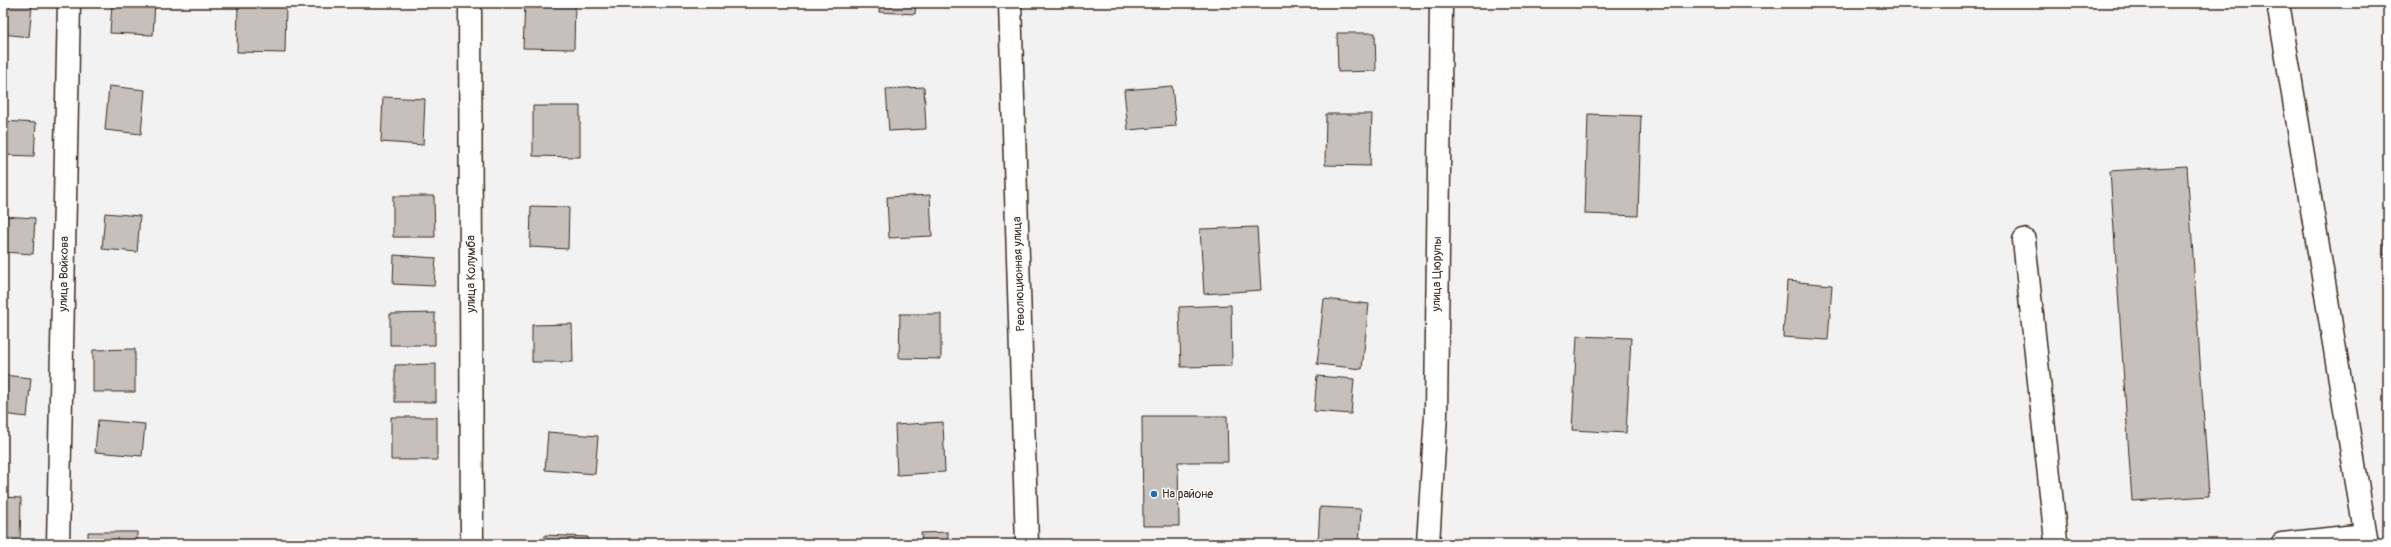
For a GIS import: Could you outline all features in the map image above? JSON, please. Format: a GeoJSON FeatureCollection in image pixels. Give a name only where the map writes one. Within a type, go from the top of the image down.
{"type":"FeatureCollection","features":[{"type":"Feature","properties":{"kind":"street","name":"улица Войкова"},"geometry":{"type":"LineString","coordinates":[[58,544],[69,3]]}},
{"type":"Feature","properties":{"kind":"street","name":"улица Колумба"},"geometry":{"type":"LineString","coordinates":[[470,3],[472,544]]}},
{"type":"Feature","properties":{"kind":"street","name":"Революционная улица"},"geometry":{"type":"LineString","coordinates":[[1010,3],[1027,544]]}},
{"type":"Feature","properties":{"kind":"street","name":"улица Цюрупы"},"geometry":{"type":"LineString","coordinates":[[1428,544],[1436,414],[1441,3]]}},
{"type":"Feature","properties":{"kind":"street"},"geometry":{"type":"LineString","coordinates":[[2278,3],[2366,540],[2282,544]]}},
{"type":"Feature","properties":{"kind":"street"},"geometry":{"type":"LineString","coordinates":[[2024,240],[2056,541],[2058,544]]}},
{"type":"Feature","properties":{"kind":"building"},"geometry":{"type":"Polygon","coordinates":[[[3,3],[32,5],[29,37],[3,34],[3,3]]]}},
{"type":"Feature","properties":{"kind":"building"},"geometry":{"type":"Polygon","coordinates":[[[112,3],[155,3],[153,35],[110,33],[112,3]]]}},
{"type":"Feature","properties":{"kind":"building"},"geometry":{"type":"Polygon","coordinates":[[[238,3],[286,4],[285,53],[237,52],[238,3]]]}},
{"type":"Feature","properties":{"kind":"building"},"geometry":{"type":"Polygon","coordinates":[[[525,3],[575,3],[574,49],[523,48],[525,3]]]}},
{"type":"Feature","properties":{"kind":"building"},"geometry":{"type":"Polygon","coordinates":[[[879,3],[916,3],[915,14],[879,12],[879,3]]]}},
{"type":"Feature","properties":{"kind":"building"},"geometry":{"type":"Polygon","coordinates":[[[1337,33],[1375,33],[1376,71],[1338,72],[1337,33]]]}},
{"type":"Feature","properties":{"kind":"building"},"geometry":{"type":"Polygon","coordinates":[[[109,86],[145,90],[141,134],[105,130],[109,86]]]}},
{"type":"Feature","properties":{"kind":"building"},"geometry":{"type":"Polygon","coordinates":[[[1172,86],[1176,126],[1128,130],[1124,90],[1172,86]]]}},
{"type":"Feature","properties":{"kind":"building"},"geometry":{"type":"Polygon","coordinates":[[[924,87],[926,129],[889,131],[886,89],[924,87]]]}},
{"type":"Feature","properties":{"kind":"building"},"geometry":{"type":"Polygon","coordinates":[[[383,97],[425,99],[423,145],[381,142],[383,97]]]}},
{"type":"Feature","properties":{"kind":"building"},"geometry":{"type":"Polygon","coordinates":[[[533,106],[580,106],[580,157],[533,156],[533,106]]]}},
{"type":"Feature","properties":{"kind":"building"},"geometry":{"type":"Polygon","coordinates":[[[1326,114],[1372,114],[1370,166],[1325,165],[1326,114]]]}},
{"type":"Feature","properties":{"kind":"building"},"geometry":{"type":"Polygon","coordinates":[[[1588,114],[1641,116],[1638,216],[1585,214],[1588,114]]]}},
{"type":"Feature","properties":{"kind":"building"},"geometry":{"type":"Polygon","coordinates":[[[3,121],[36,123],[34,156],[3,155],[3,121]]]}},
{"type":"Feature","properties":{"kind":"building"},"geometry":{"type":"Polygon","coordinates":[[[2187,166],[2209,496],[2132,501],[2110,171],[2187,166]]]}},
{"type":"Feature","properties":{"kind":"building"},"geometry":{"type":"Polygon","coordinates":[[[930,195],[932,236],[889,238],[887,197],[930,195]]]}},
{"type":"Feature","properties":{"kind":"building"},"geometry":{"type":"Polygon","coordinates":[[[393,196],[434,196],[435,237],[393,237],[393,196]]]}},
{"type":"Feature","properties":{"kind":"building"},"geometry":{"type":"Polygon","coordinates":[[[2388,203],[2388,255],[2383,255],[2388,203]]]}},
{"type":"Feature","properties":{"kind":"building"},"geometry":{"type":"Polygon","coordinates":[[[531,206],[569,207],[568,249],[530,247],[531,206]]]}},
{"type":"Feature","properties":{"kind":"building"},"geometry":{"type":"Polygon","coordinates":[[[105,213],[140,216],[137,252],[102,249],[105,213]]]}},
{"type":"Feature","properties":{"kind":"building"},"geometry":{"type":"Polygon","coordinates":[[[3,216],[35,218],[33,254],[3,252],[3,216]]]}},
{"type":"Feature","properties":{"kind":"building"},"geometry":{"type":"Polygon","coordinates":[[[1257,227],[1261,290],[1204,294],[1200,229],[1257,227]]]}},
{"type":"Feature","properties":{"kind":"building"},"geometry":{"type":"Polygon","coordinates":[[[394,255],[436,258],[434,286],[393,284],[394,255]]]}},
{"type":"Feature","properties":{"kind":"building"},"geometry":{"type":"Polygon","coordinates":[[[1787,281],[1832,285],[1828,340],[1783,337],[1787,281]]]}},
{"type":"Feature","properties":{"kind":"building"},"geometry":{"type":"Polygon","coordinates":[[[1324,299],[1369,304],[1362,369],[1317,364],[1324,299]]]}},
{"type":"Feature","properties":{"kind":"building"},"geometry":{"type":"Polygon","coordinates":[[[1231,305],[1232,366],[1181,367],[1179,307],[1231,305]]]}},
{"type":"Feature","properties":{"kind":"building"},"geometry":{"type":"Polygon","coordinates":[[[435,313],[435,345],[390,345],[390,314],[435,313]]]}},
{"type":"Feature","properties":{"kind":"building"},"geometry":{"type":"Polygon","coordinates":[[[900,314],[941,314],[941,359],[899,358],[900,314]]]}},
{"type":"Feature","properties":{"kind":"building"},"geometry":{"type":"Polygon","coordinates":[[[572,324],[573,362],[532,362],[532,325],[572,324]]]}},
{"type":"Feature","properties":{"kind":"building"},"geometry":{"type":"Polygon","coordinates":[[[1577,336],[1631,338],[1626,433],[1572,430],[1577,336]]]}},
{"type":"Feature","properties":{"kind":"building"},"geometry":{"type":"Polygon","coordinates":[[[135,349],[135,392],[93,392],[93,350],[135,349]]]}},
{"type":"Feature","properties":{"kind":"building"},"geometry":{"type":"Polygon","coordinates":[[[436,364],[436,402],[395,402],[395,365],[436,364]]]}},
{"type":"Feature","properties":{"kind":"building"},"geometry":{"type":"Polygon","coordinates":[[[3,375],[31,378],[27,417],[3,414],[3,375]]]}},
{"type":"Feature","properties":{"kind":"building"},"geometry":{"type":"Polygon","coordinates":[[[1317,376],[1354,379],[1351,414],[1314,411],[1317,376]]]}},
{"type":"Feature","properties":{"kind":"building"},"geometry":{"type":"Polygon","coordinates":[[[1142,416],[1227,416],[1228,462],[1178,462],[1179,526],[1143,526],[1142,416]]]}},
{"type":"Feature","properties":{"kind":"building"},"geometry":{"type":"Polygon","coordinates":[[[391,417],[437,417],[437,460],[391,460],[391,417]]]}},
{"type":"Feature","properties":{"kind":"building"},"geometry":{"type":"Polygon","coordinates":[[[98,420],[145,424],[142,456],[95,452],[98,420]]]}},
{"type":"Feature","properties":{"kind":"building"},"geometry":{"type":"Polygon","coordinates":[[[943,422],[945,472],[897,475],[895,425],[943,422]]]}},
{"type":"Feature","properties":{"kind":"building"},"geometry":{"type":"Polygon","coordinates":[[[548,432],[598,436],[595,474],[545,470],[548,432]]]}},
{"type":"Feature","properties":{"kind":"building"},"geometry":{"type":"Polygon","coordinates":[[[3,497],[21,498],[20,544],[3,544],[3,497]]]}},
{"type":"Feature","properties":{"kind":"building"},"geometry":{"type":"Polygon","coordinates":[[[1320,507],[1361,509],[1359,544],[1318,544],[1320,507]]]}},
{"type":"Feature","properties":{"kind":"building"},"geometry":{"type":"Polygon","coordinates":[[[88,532],[137,532],[137,544],[88,544],[88,532]]]}},
{"type":"Feature","properties":{"kind":"building"},"geometry":{"type":"Polygon","coordinates":[[[948,532],[948,544],[922,544],[921,533],[948,532]]]}},
{"type":"Feature","properties":{"kind":"building"},"geometry":{"type":"Polygon","coordinates":[[[545,535],[588,537],[587,544],[545,544],[545,535]]]}},
{"type":"Feature","properties":{"kind":"building"},"geometry":{"type":"Polygon","coordinates":[[[267,541],[267,544],[219,544],[219,542],[267,541]]]}},
{"type":"Feature","properties":{"kind":"building"},"geometry":{"type":"Polygon","coordinates":[[[1561,542],[1600,544],[1561,544],[1561,542]]]}},
{"type":"Feature","properties":{"kind":"place","name":"На районе"},"geometry":{"type":"Point","coordinates":[1154,494]}}]}
